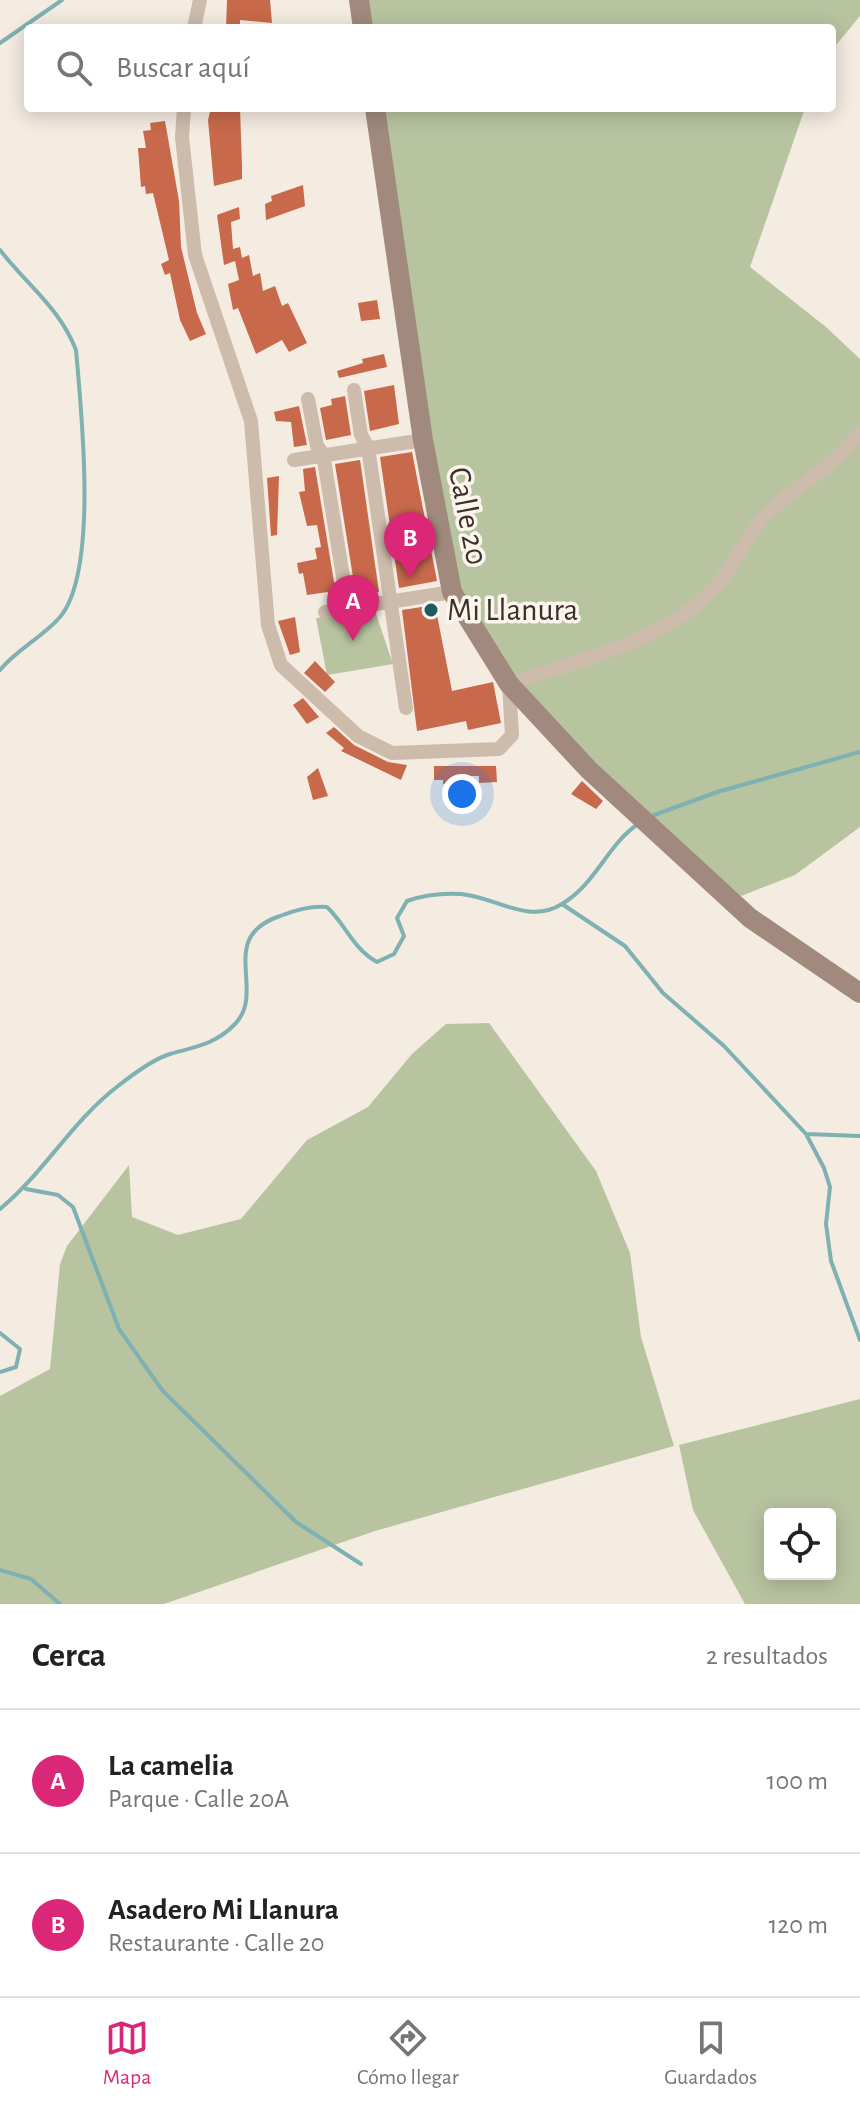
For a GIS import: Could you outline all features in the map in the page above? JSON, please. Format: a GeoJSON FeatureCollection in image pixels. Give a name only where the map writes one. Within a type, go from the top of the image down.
{"type":"FeatureCollection","features":[{"type":"Feature","properties":{"kind":"main road"},"geometry":{"type":"LineString","coordinates":[[359,0],[362,24]]}},
{"type":"Feature","properties":{"kind":"main road","name":"Calle 20"},"geometry":{"type":"LineString","coordinates":[[376,112],[423,440],[452,592],[509,684],[589,770],[750,918],[860,993]]}},
{"type":"Feature","properties":{"kind":"street"},"geometry":{"type":"LineString","coordinates":[[195,24],[200,0]]}},
{"type":"Feature","properties":{"kind":"street"},"geometry":{"type":"LineString","coordinates":[[184,112],[182,137],[195,255],[251,421],[268,625],[281,665],[358,736],[392,753],[499,749],[512,735],[509,684],[620,646],[682,616],[713,590],[773,508],[842,457],[860,433]]}},
{"type":"Feature","properties":{"kind":"street"},"geometry":{"type":"LineString","coordinates":[[354,390],[361,435],[368,447],[393,600],[390,610],[406,708]]}},
{"type":"Feature","properties":{"kind":"street"},"geometry":{"type":"LineString","coordinates":[[308,399],[317,446],[323,454],[348,607]]}},
{"type":"Feature","properties":{"kind":"street"},"geometry":{"type":"LineString","coordinates":[[294,460],[423,440]]}},
{"type":"Feature","properties":{"kind":"street"},"geometry":{"type":"LineString","coordinates":[[325,612],[452,592]]}},
{"type":"Feature","properties":{"kind":"green space"},"geometry":{"type":"Polygon","coordinates":[[[359,0],[860,0],[860,16],[836,45],[836,24],[362,24],[359,0]]]}},
{"type":"Feature","properties":{"kind":"green space"},"geometry":{"type":"Polygon","coordinates":[[[374,112],[804,112],[750,267],[826,327],[860,359],[860,827],[795,875],[741,896],[602,777],[521,690],[447,568],[374,112]]]}},
{"type":"Feature","properties":{"kind":"green space"},"geometry":{"type":"Polygon","coordinates":[[[375,611],[393,664],[327,675],[316,618],[375,611]]]}},
{"type":"Feature","properties":{"kind":"green space"},"geometry":{"type":"Polygon","coordinates":[[[489,1023],[596,1171],[630,1253],[641,1337],[674,1446],[375,1531],[164,1604],[0,1604],[0,1396],[50,1369],[60,1264],[67,1246],[129,1165],[132,1217],[178,1235],[241,1219],[307,1140],[368,1107],[412,1054],[446,1024],[489,1023]]]}},
{"type":"Feature","properties":{"kind":"green space"},"geometry":{"type":"Polygon","coordinates":[[[860,1399],[860,1604],[745,1604],[693,1510],[679,1445],[860,1399]]]}},
{"type":"Feature","properties":{"kind":"building"},"geometry":{"type":"Polygon","coordinates":[[[227,0],[270,0],[272,23],[240,20],[240,24],[226,24],[227,0]]]}},
{"type":"Feature","properties":{"kind":"building"},"geometry":{"type":"Polygon","coordinates":[[[210,112],[240,112],[242,179],[214,186],[208,120],[210,112]]]}},
{"type":"Feature","properties":{"kind":"building"},"geometry":{"type":"Polygon","coordinates":[[[165,121],[179,201],[181,247],[197,313],[206,334],[190,341],[180,320],[170,273],[165,275],[161,264],[169,260],[153,193],[146,194],[145,186],[141,187],[138,148],[146,148],[143,131],[151,130],[150,123],[165,121]]]}},
{"type":"Feature","properties":{"kind":"building"},"geometry":{"type":"Polygon","coordinates":[[[303,185],[305,206],[266,220],[265,204],[272,201],[271,196],[303,185]]]}},
{"type":"Feature","properties":{"kind":"building"},"geometry":{"type":"Polygon","coordinates":[[[239,207],[240,219],[231,222],[233,249],[240,247],[242,258],[249,255],[253,276],[260,273],[263,291],[275,286],[282,306],[288,303],[307,343],[289,352],[282,340],[256,354],[238,308],[233,310],[228,284],[239,280],[235,261],[224,265],[217,215],[239,207]]]}},
{"type":"Feature","properties":{"kind":"building"},"geometry":{"type":"Polygon","coordinates":[[[377,300],[380,319],[361,321],[358,303],[377,300]]]}},
{"type":"Feature","properties":{"kind":"building"},"geometry":{"type":"Polygon","coordinates":[[[384,354],[387,367],[339,378],[337,371],[363,363],[362,359],[384,354]]]}},
{"type":"Feature","properties":{"kind":"building"},"geometry":{"type":"Polygon","coordinates":[[[394,385],[399,424],[370,431],[364,391],[394,385]]]}},
{"type":"Feature","properties":{"kind":"building"},"geometry":{"type":"Polygon","coordinates":[[[345,396],[351,435],[326,440],[320,408],[332,405],[331,399],[345,396]]]}},
{"type":"Feature","properties":{"kind":"building"},"geometry":{"type":"Polygon","coordinates":[[[299,406],[307,445],[294,447],[291,422],[276,421],[274,412],[299,406]]]}},
{"type":"Feature","properties":{"kind":"building"},"geometry":{"type":"Polygon","coordinates":[[[412,452],[437,581],[399,588],[380,457],[412,452]]]}},
{"type":"Feature","properties":{"kind":"building"},"geometry":{"type":"Polygon","coordinates":[[[360,460],[379,592],[356,596],[335,464],[360,460]]]}},
{"type":"Feature","properties":{"kind":"building"},"geometry":{"type":"Polygon","coordinates":[[[315,467],[337,600],[330,601],[328,592],[307,595],[303,573],[299,574],[297,563],[317,559],[315,548],[321,547],[317,525],[307,526],[299,492],[305,491],[303,469],[315,467]]]}},
{"type":"Feature","properties":{"kind":"building"},"geometry":{"type":"Polygon","coordinates":[[[279,476],[277,535],[271,536],[267,478],[279,476]]]}},
{"type":"Feature","properties":{"kind":"building"},"geometry":{"type":"Polygon","coordinates":[[[435,605],[452,691],[493,682],[501,723],[468,730],[466,721],[417,731],[402,610],[435,605]]]}},
{"type":"Feature","properties":{"kind":"building"},"geometry":{"type":"Polygon","coordinates":[[[295,617],[300,652],[290,655],[278,621],[295,617]]]}},
{"type":"Feature","properties":{"kind":"building"},"geometry":{"type":"Polygon","coordinates":[[[315,661],[335,682],[325,692],[304,673],[315,661]]]}},
{"type":"Feature","properties":{"kind":"building"},"geometry":{"type":"Polygon","coordinates":[[[303,698],[319,717],[307,724],[293,705],[303,698]]]}},
{"type":"Feature","properties":{"kind":"building"},"geometry":{"type":"Polygon","coordinates":[[[334,727],[354,745],[388,762],[407,765],[401,780],[341,751],[344,748],[326,733],[334,727]]]}},
{"type":"Feature","properties":{"kind":"building"},"geometry":{"type":"Polygon","coordinates":[[[434,766],[496,766],[497,782],[479,783],[479,776],[453,776],[453,785],[443,784],[443,780],[434,780],[434,766]]]}},
{"type":"Feature","properties":{"kind":"building"},"geometry":{"type":"Polygon","coordinates":[[[318,768],[328,796],[313,800],[307,777],[318,768]]]}},
{"type":"Feature","properties":{"kind":"building"},"geometry":{"type":"Polygon","coordinates":[[[582,781],[603,801],[596,809],[571,794],[582,781]]]}},
{"type":"Feature","properties":{"kind":"waterway"},"geometry":{"type":"LineString","coordinates":[[27,24],[62,0]]}},
{"type":"Feature","properties":{"kind":"waterway"},"geometry":{"type":"LineString","coordinates":[[0,43],[24,26]]}},
{"type":"Feature","properties":{"kind":"waterway"},"geometry":{"type":"LineString","coordinates":[[0,250],[52,309],[76,350],[84,488],[80,564],[72,595],[60,617],[0,670]]}},
{"type":"Feature","properties":{"kind":"waterway"},"geometry":{"type":"LineString","coordinates":[[649,817],[717,792],[860,752]]}},
{"type":"Feature","properties":{"kind":"waterway"},"geometry":{"type":"LineString","coordinates":[[0,1209],[31,1180],[86,1115],[118,1086],[157,1060],[213,1040],[235,1024],[247,996],[246,951],[250,937],[261,925],[297,910],[327,907],[356,944],[377,962],[394,954],[404,936],[397,918],[407,901],[433,895],[461,894],[524,911],[549,910],[574,896],[638,824]]}},
{"type":"Feature","properties":{"kind":"waterway"},"geometry":{"type":"LineString","coordinates":[[562,904],[625,946],[663,993],[724,1046],[806,1134],[830,1187],[826,1224],[831,1261],[860,1340]]}},
{"type":"Feature","properties":{"kind":"waterway"},"geometry":{"type":"LineString","coordinates":[[806,1134],[860,1136]]}},
{"type":"Feature","properties":{"kind":"waterway"},"geometry":{"type":"LineString","coordinates":[[26,1189],[58,1195],[73,1207],[119,1329],[162,1390],[296,1522],[361,1564]]}},
{"type":"Feature","properties":{"kind":"waterway"},"geometry":{"type":"LineString","coordinates":[[0,1333],[20,1349],[16,1367],[0,1372]]}},
{"type":"Feature","properties":{"kind":"waterway"},"geometry":{"type":"LineString","coordinates":[[0,1570],[31,1579],[60,1604]]}},
{"type":"Feature","properties":{"kind":"place","name":"Asadero Mi Llanura"},"geometry":{"type":"Point","coordinates":[410,578]}},
{"type":"Feature","properties":{"kind":"place","name":"Mi Llanura"},"geometry":{"type":"Point","coordinates":[431,610]}},
{"type":"Feature","properties":{"kind":"place","name":"La camelia"},"geometry":{"type":"Point","coordinates":[353,641]}}]}
